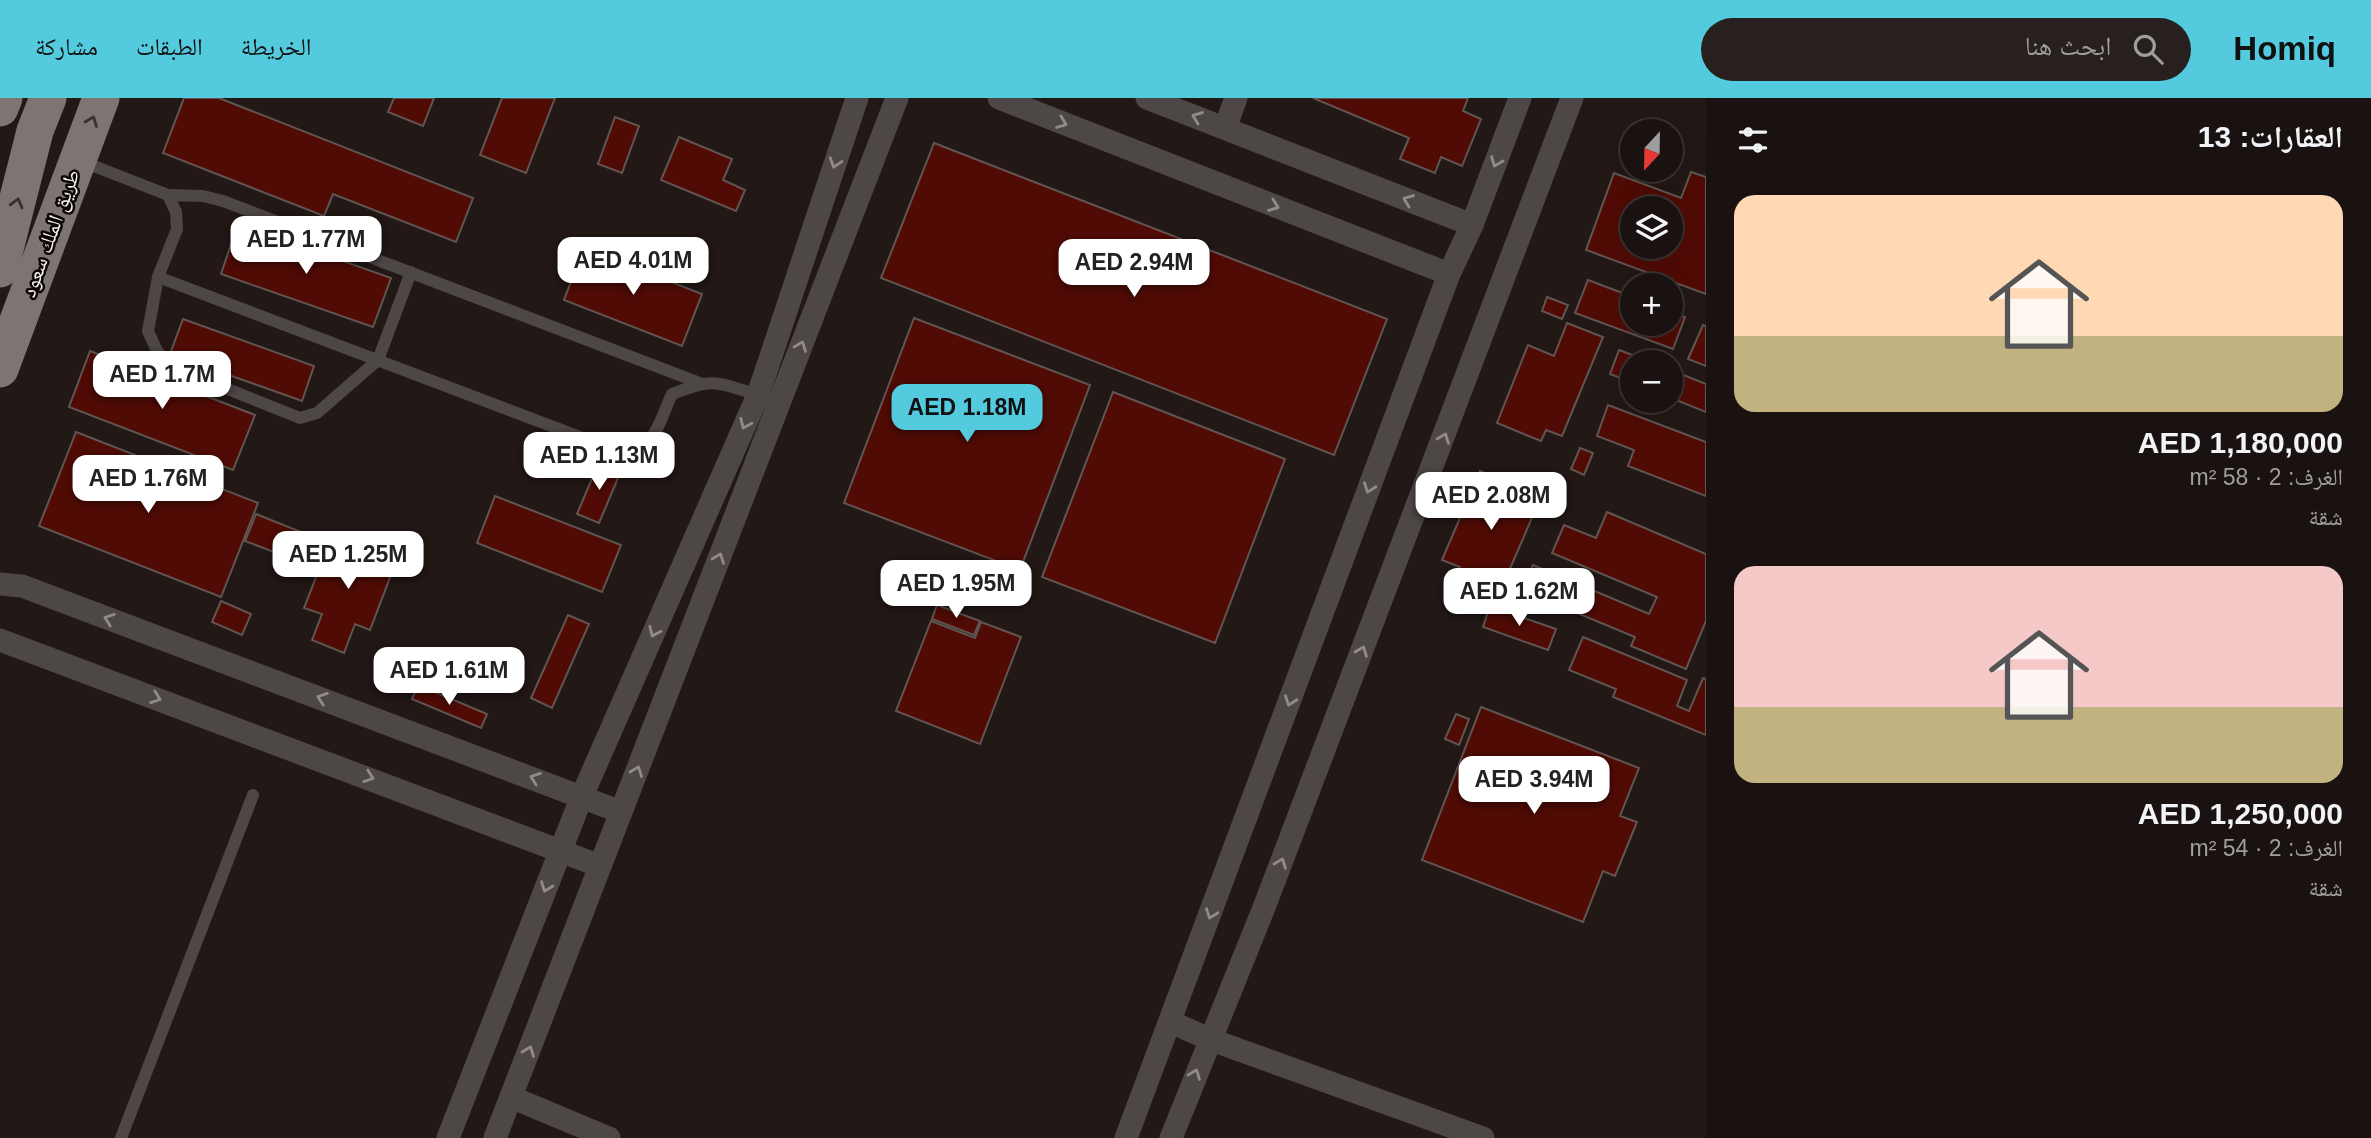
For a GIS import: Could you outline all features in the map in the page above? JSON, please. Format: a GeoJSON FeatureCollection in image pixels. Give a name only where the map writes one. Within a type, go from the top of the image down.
{"type":"FeatureCollection","features":[{"type":"Feature","properties":{"kind":"main road"},"geometry":{"type":"LineString","coordinates":[[0,108],[4,98]]}},
{"type":"Feature","properties":{"kind":"main road"},"geometry":{"type":"LineString","coordinates":[[0,269],[35,131],[48,98]]}},
{"type":"Feature","properties":{"kind":"main road","name":"طريق الملك سعود"},"geometry":{"type":"LineString","coordinates":[[0,369],[101,98]]}},
{"type":"Feature","properties":{"kind":"street"},"geometry":{"type":"LineString","coordinates":[[448,1138],[582,796],[758,395],[857,98]]}},
{"type":"Feature","properties":{"kind":"street"},"geometry":{"type":"LineString","coordinates":[[495,1138],[897,98]]}},
{"type":"Feature","properties":{"kind":"street"},"geometry":{"type":"LineString","coordinates":[[999,98],[1449,274]]}},
{"type":"Feature","properties":{"kind":"street"},"geometry":{"type":"LineString","coordinates":[[1147,98],[1472,225]]}},
{"type":"Feature","properties":{"kind":"street"},"geometry":{"type":"LineString","coordinates":[[1225,128],[1236,98]]}},
{"type":"Feature","properties":{"kind":"street"},"geometry":{"type":"LineString","coordinates":[[1126,1138],[1449,274],[1472,225],[1520,98]]}},
{"type":"Feature","properties":{"kind":"street"},"geometry":{"type":"LineString","coordinates":[[1171,1138],[1265,905],[1572,98]]}},
{"type":"Feature","properties":{"kind":"street"},"geometry":{"type":"LineString","coordinates":[[0,584],[22,586],[621,812]]}},
{"type":"Feature","properties":{"kind":"street"},"geometry":{"type":"LineString","coordinates":[[0,640],[561,849],[600,866]]}},
{"type":"Feature","properties":{"kind":"street"},"geometry":{"type":"LineString","coordinates":[[1171,1021],[1209,1039],[1483,1138]]}},
{"type":"Feature","properties":{"kind":"street"},"geometry":{"type":"LineString","coordinates":[[511,1097],[609,1138]]}},
{"type":"Feature","properties":{"kind":"lane"},"geometry":{"type":"LineString","coordinates":[[78,160],[168,195],[202,196],[223,201],[700,383]]}},
{"type":"Feature","properties":{"kind":"lane"},"geometry":{"type":"LineString","coordinates":[[168,195],[176,212],[177,229],[158,277],[148,331],[157,351],[170,366],[300,418],[317,413],[378,360],[411,272]]}},
{"type":"Feature","properties":{"kind":"lane"},"geometry":{"type":"LineString","coordinates":[[158,277],[626,451],[634,452],[649,443],[672,394],[711,381],[758,395]]}},
{"type":"Feature","properties":{"kind":"lane"},"geometry":{"type":"LineString","coordinates":[[121,1138],[253,794]]}},
{"type":"Feature","properties":{"kind":"building"},"geometry":{"type":"Polygon","coordinates":[[[184,98],[219,98],[473,198],[456,242],[333,194],[324,216],[163,153],[184,98]]]}},
{"type":"Feature","properties":{"kind":"building"},"geometry":{"type":"Polygon","coordinates":[[[394,98],[434,98],[423,126],[388,112],[394,98]]]}},
{"type":"Feature","properties":{"kind":"building"},"geometry":{"type":"Polygon","coordinates":[[[502,98],[555,98],[526,173],[480,155],[502,98]]]}},
{"type":"Feature","properties":{"kind":"building"},"geometry":{"type":"Polygon","coordinates":[[[1313,98],[1468,98],[1463,111],[1481,119],[1462,166],[1441,157],[1435,173],[1400,159],[1409,138],[1313,98]]]}},
{"type":"Feature","properties":{"kind":"building"},"geometry":{"type":"Polygon","coordinates":[[[615,117],[639,126],[622,173],[598,164],[615,117]]]}},
{"type":"Feature","properties":{"kind":"building"},"geometry":{"type":"Polygon","coordinates":[[[679,137],[732,159],[723,180],[745,190],[736,211],[661,180],[679,137]]]}},
{"type":"Feature","properties":{"kind":"building"},"geometry":{"type":"Polygon","coordinates":[[[934,143],[1387,319],[1334,455],[881,278],[934,143]]]}},
{"type":"Feature","properties":{"kind":"building"},"geometry":{"type":"Polygon","coordinates":[[[1691,172],[1706,177],[1706,294],[1683,286],[1683,273],[1649,273],[1586,250],[1614,173],[1620,175],[1620,182],[1638,182],[1676,196],[1620,196],[1620,259],[1683,259],[1682,196],[1691,172]]]}},
{"type":"Feature","properties":{"kind":"building"},"geometry":{"type":"Polygon","coordinates":[[[238,224],[391,278],[373,327],[221,274],[238,224]]]}},
{"type":"Feature","properties":{"kind":"building"},"geometry":{"type":"Polygon","coordinates":[[[584,248],[702,294],[682,346],[564,300],[584,248]]]}},
{"type":"Feature","properties":{"kind":"building"},"geometry":{"type":"Polygon","coordinates":[[[1588,280],[1620,292],[1620,330],[1575,313],[1588,280]]]}},
{"type":"Feature","properties":{"kind":"building"},"geometry":{"type":"Polygon","coordinates":[[[1547,297],[1568,305],[1562,319],[1542,311],[1547,297]]]}},
{"type":"Feature","properties":{"kind":"building"},"geometry":{"type":"Polygon","coordinates":[[[914,318],[1090,385],[1020,570],[844,503],[914,318]]]}},
{"type":"Feature","properties":{"kind":"building"},"geometry":{"type":"Polygon","coordinates":[[[183,319],[314,366],[302,401],[170,354],[183,319]]]}},
{"type":"Feature","properties":{"kind":"building"},"geometry":{"type":"Polygon","coordinates":[[[1567,323],[1603,337],[1562,436],[1546,430],[1541,441],[1497,423],[1528,345],[1554,356],[1567,323]]]}},
{"type":"Feature","properties":{"kind":"building"},"geometry":{"type":"Polygon","coordinates":[[[1703,325],[1706,326],[1706,366],[1688,359],[1703,325]]]}},
{"type":"Feature","properties":{"kind":"building"},"geometry":{"type":"Polygon","coordinates":[[[1638,336],[1678,336],[1673,349],[1638,336]]]}},
{"type":"Feature","properties":{"kind":"building"},"geometry":{"type":"Polygon","coordinates":[[[1619,350],[1620,350],[1620,378],[1610,374],[1619,350]]]}},
{"type":"Feature","properties":{"kind":"building"},"geometry":{"type":"Polygon","coordinates":[[[90,351],[255,415],[233,470],[69,407],[90,351]]]}},
{"type":"Feature","properties":{"kind":"building"},"geometry":{"type":"Polygon","coordinates":[[[1683,375],[1706,384],[1706,412],[1683,403],[1683,375]]]}},
{"type":"Feature","properties":{"kind":"building"},"geometry":{"type":"Polygon","coordinates":[[[1113,392],[1285,459],[1215,643],[1042,577],[1113,392]]]}},
{"type":"Feature","properties":{"kind":"building"},"geometry":{"type":"Polygon","coordinates":[[[1608,405],[1620,410],[1620,413],[1629,413],[1706,442],[1706,496],[1628,466],[1634,450],[1597,436],[1608,405]]]}},
{"type":"Feature","properties":{"kind":"building"},"geometry":{"type":"Polygon","coordinates":[[[76,432],[258,503],[221,597],[39,526],[76,432]]]}},
{"type":"Feature","properties":{"kind":"building"},"geometry":{"type":"Polygon","coordinates":[[[1580,448],[1593,453],[1584,475],[1571,469],[1580,448]]]}},
{"type":"Feature","properties":{"kind":"building"},"geometry":{"type":"Polygon","coordinates":[[[599,462],[621,471],[599,523],[577,514],[599,462]]]}},
{"type":"Feature","properties":{"kind":"building"},"geometry":{"type":"Polygon","coordinates":[[[1480,471],[1541,497],[1499,594],[1457,576],[1460,567],[1442,560],[1480,471]]]}},
{"type":"Feature","properties":{"kind":"building"},"geometry":{"type":"Polygon","coordinates":[[[495,496],[621,545],[602,592],[477,543],[495,496]]]}},
{"type":"Feature","properties":{"kind":"building"},"geometry":{"type":"Polygon","coordinates":[[[1607,512],[1706,554],[1706,621],[1686,669],[1631,646],[1635,637],[1522,590],[1533,565],[1649,614],[1657,597],[1552,553],[1564,525],[1596,538],[1607,512]]]}},
{"type":"Feature","properties":{"kind":"building"},"geometry":{"type":"Polygon","coordinates":[[[256,514],[326,542],[316,568],[245,541],[256,514]]]}},
{"type":"Feature","properties":{"kind":"building"},"geometry":{"type":"Polygon","coordinates":[[[333,534],[397,559],[370,630],[355,624],[344,653],[312,640],[322,614],[304,608],[333,534]]]}},
{"type":"Feature","properties":{"kind":"building"},"geometry":{"type":"Polygon","coordinates":[[[221,601],[251,614],[242,635],[212,622],[221,601]]]}},
{"type":"Feature","properties":{"kind":"building"},"geometry":{"type":"Polygon","coordinates":[[[937,605],[980,621],[974,635],[932,619],[937,605]]]}},
{"type":"Feature","properties":{"kind":"building"},"geometry":{"type":"Polygon","coordinates":[[[1490,606],[1556,629],[1548,650],[1483,627],[1490,606]]]}},
{"type":"Feature","properties":{"kind":"building"},"geometry":{"type":"Polygon","coordinates":[[[568,615],[589,624],[552,708],[531,698],[568,615]]]}},
{"type":"Feature","properties":{"kind":"building"},"geometry":{"type":"Polygon","coordinates":[[[931,621],[975,638],[981,622],[1021,637],[980,744],[896,711],[931,621]]]}},
{"type":"Feature","properties":{"kind":"building"},"geometry":{"type":"Polygon","coordinates":[[[1583,637],[1687,680],[1677,706],[1689,711],[1703,678],[1706,679],[1706,735],[1613,697],[1616,689],[1569,670],[1583,637]]]}},
{"type":"Feature","properties":{"kind":"building"},"geometry":{"type":"Polygon","coordinates":[[[418,685],[487,714],[481,728],[412,699],[418,685]]]}},
{"type":"Feature","properties":{"kind":"building"},"geometry":{"type":"Polygon","coordinates":[[[1481,707],[1639,768],[1620,816],[1637,822],[1615,876],[1603,871],[1583,922],[1422,860],[1481,707]]]}},
{"type":"Feature","properties":{"kind":"building"},"geometry":{"type":"Polygon","coordinates":[[[1456,714],[1469,719],[1459,745],[1445,739],[1456,714]]]}}]}
